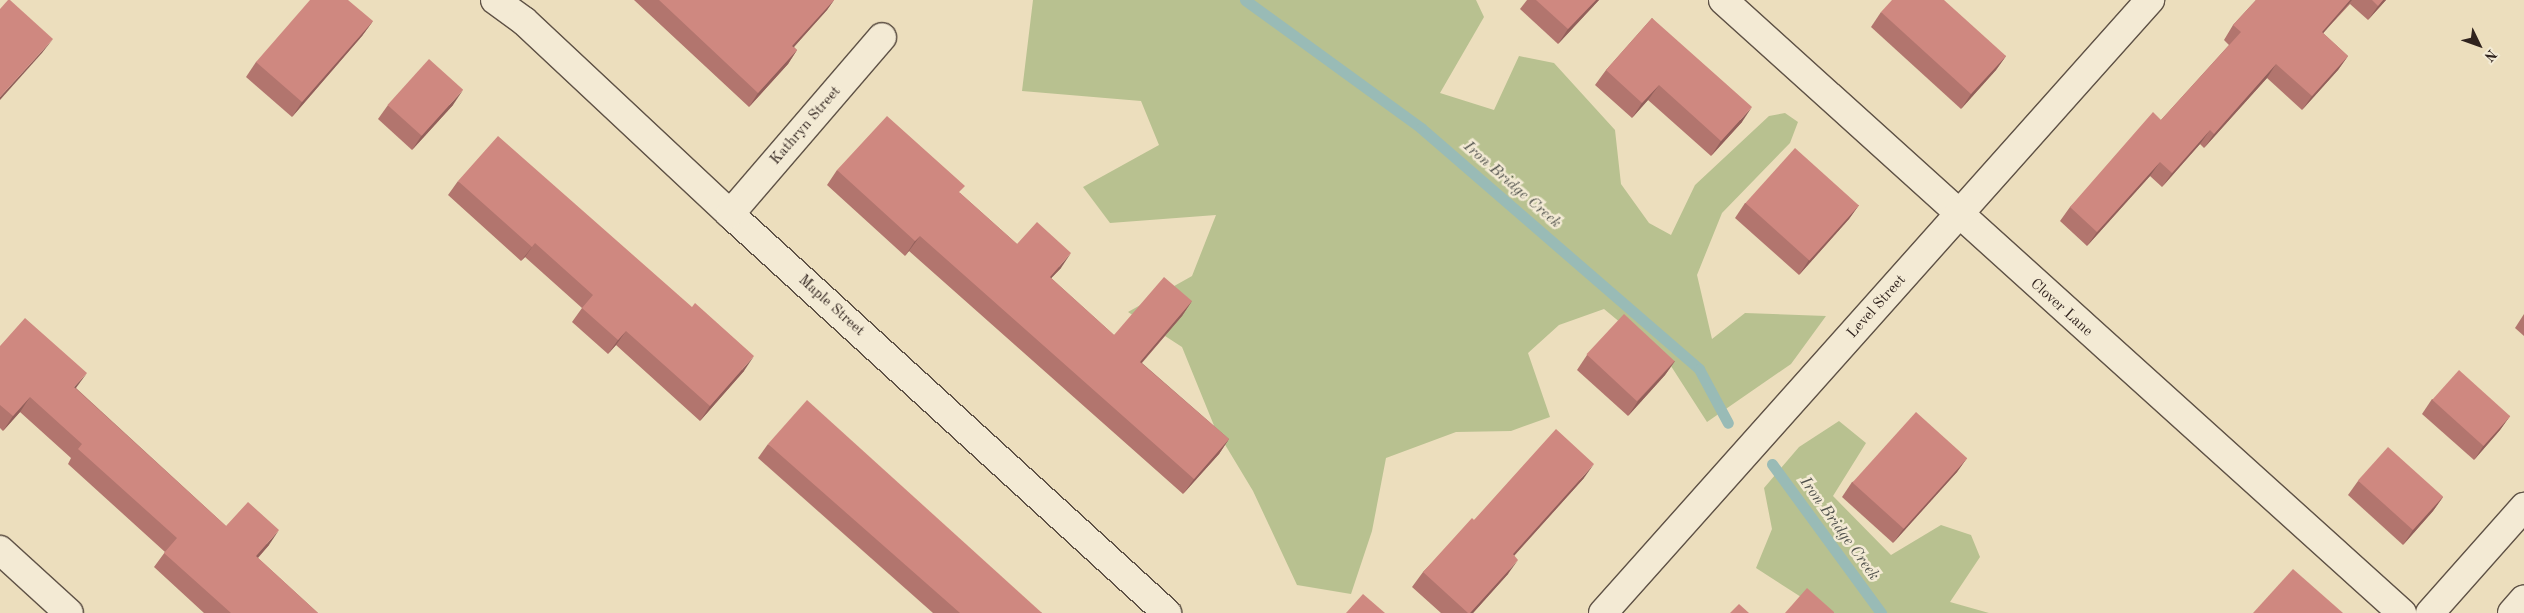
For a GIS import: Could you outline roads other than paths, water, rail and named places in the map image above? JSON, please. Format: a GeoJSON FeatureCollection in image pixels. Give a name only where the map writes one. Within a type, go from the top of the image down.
{"type":"FeatureCollection","features":[{"type":"Feature","properties":{"kind":"street","name":"Maple Street"},"geometry":{"type":"LineString","coordinates":[[495,0],[524,21],[730,214],[1167,613]]}},
{"type":"Feature","properties":{"kind":"street","name":"Clover Lane"},"geometry":{"type":"LineString","coordinates":[[1723,0],[1958,216],[2402,613]]}},
{"type":"Feature","properties":{"kind":"street","name":"Level Street"},"geometry":{"type":"LineString","coordinates":[[1603,613],[2150,0]]}},
{"type":"Feature","properties":{"kind":"street","name":"Kathryn Street"},"geometry":{"type":"LineString","coordinates":[[730,214],[882,37]]}},
{"type":"Feature","properties":{"kind":"street"},"geometry":{"type":"LineString","coordinates":[[2430,613],[2524,507]]}},
{"type":"Feature","properties":{"kind":"street"},"geometry":{"type":"LineString","coordinates":[[0,550],[69,613]]}},
{"type":"Feature","properties":{"kind":"street"},"geometry":{"type":"LineString","coordinates":[[2512,613],[2524,599]]}},
{"type":"Feature","properties":{"kind":"waterway","name":"Iron Bridge Creek"},"geometry":{"type":"LineString","coordinates":[[1245,0],[1421,128],[1699,369],[1728,423]]}},
{"type":"Feature","properties":{"kind":"waterway","name":"Iron Bridge Creek"},"geometry":{"type":"LineString","coordinates":[[1772,464],[1881,613]]}}]}
